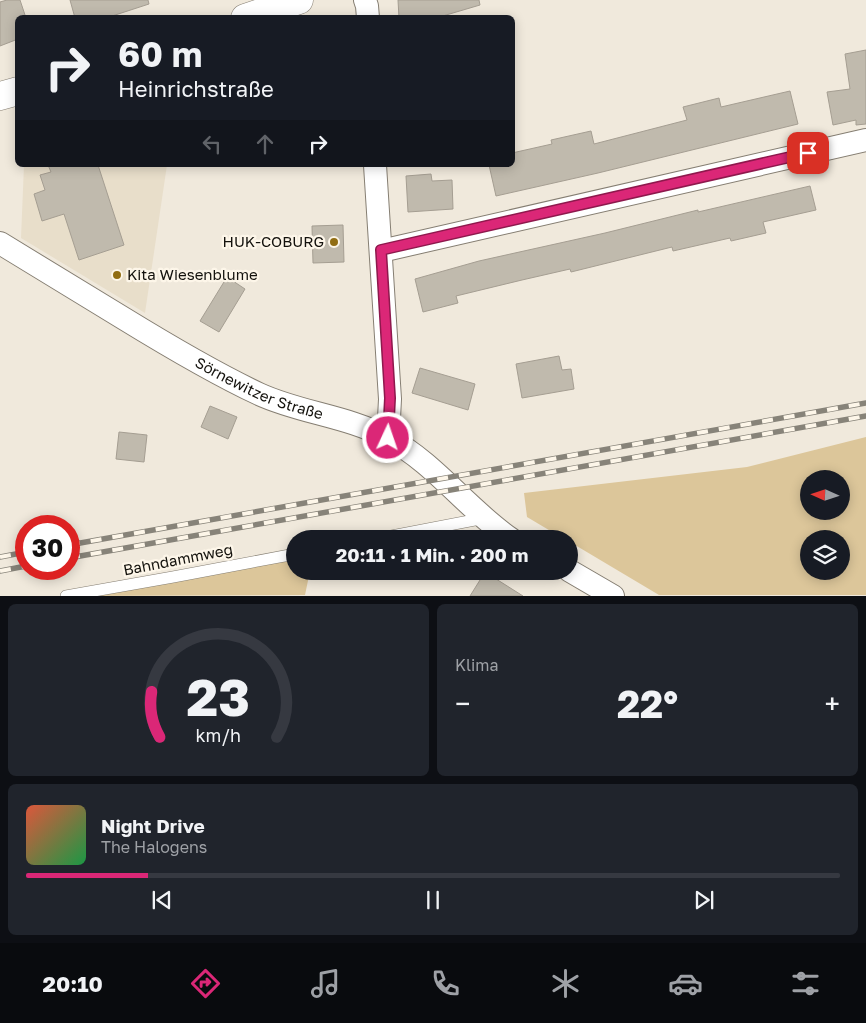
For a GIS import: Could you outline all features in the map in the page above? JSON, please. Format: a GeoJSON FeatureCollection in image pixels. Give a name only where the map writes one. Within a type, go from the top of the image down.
{"type":"FeatureCollection","features":[{"type":"Feature","properties":{"kind":"main road"},"geometry":{"type":"LineString","coordinates":[[254,15],[299,0]]}},
{"type":"Feature","properties":{"kind":"main road"},"geometry":{"type":"LineString","coordinates":[[0,96],[15,92]]}},
{"type":"Feature","properties":{"kind":"street"},"geometry":{"type":"LineString","coordinates":[[365,0],[368,15]]}},
{"type":"Feature","properties":{"kind":"street"},"geometry":{"type":"LineString","coordinates":[[381,250],[866,140]]}},
{"type":"Feature","properties":{"kind":"street"},"geometry":{"type":"LineString","coordinates":[[375,167],[390,398],[388,438]]}},
{"type":"Feature","properties":{"kind":"street","name":"Sörnewitzer Straße"},"geometry":{"type":"LineString","coordinates":[[0,243],[170,346],[234,382],[262,395],[368,428],[388,438],[419,459],[500,530]]}},
{"type":"Feature","properties":{"kind":"street"},"geometry":{"type":"LineString","coordinates":[[578,576],[613,596]]}},
{"type":"Feature","properties":{"kind":"lane"},"geometry":{"type":"LineString","coordinates":[[423,530],[485,518]]}},
{"type":"Feature","properties":{"kind":"lane","name":"Bahndammweg"},"geometry":{"type":"LineString","coordinates":[[66,596],[286,556]]}},
{"type":"Feature","properties":{"kind":"shaded area","name":"Kita Wiesenblume"},"geometry":{"type":"Polygon","coordinates":[[[24,167],[167,167],[145,313],[21,238],[24,167]]]}},
{"type":"Feature","properties":{"kind":"shaded area"},"geometry":{"type":"Polygon","coordinates":[[[866,437],[866,595],[659,595],[578,547],[578,530],[549,530],[527,517],[524,493],[747,467],[866,437]]]}},
{"type":"Feature","properties":{"kind":"shaded area"},"geometry":{"type":"Polygon","coordinates":[[[286,561],[286,580],[308,580],[305,595],[77,596],[286,561]]]}},
{"type":"Feature","properties":{"kind":"building"},"geometry":{"type":"Polygon","coordinates":[[[20,0],[25,15],[15,15],[15,40],[0,46],[0,2],[20,0]]]}},
{"type":"Feature","properties":{"kind":"building"},"geometry":{"type":"Polygon","coordinates":[[[70,0],[148,0],[149,4],[115,15],[74,15],[70,0]]]}},
{"type":"Feature","properties":{"kind":"building"},"geometry":{"type":"Polygon","coordinates":[[[398,0],[479,0],[480,5],[446,15],[399,15],[398,0]]]}},
{"type":"Feature","properties":{"kind":"building"},"geometry":{"type":"Polygon","coordinates":[[[866,50],[866,124],[856,125],[856,120],[833,125],[827,92],[850,89],[845,54],[866,50]]]}},
{"type":"Feature","properties":{"kind":"building"},"geometry":{"type":"Polygon","coordinates":[[[790,91],[798,124],[496,196],[489,167],[515,167],[515,152],[552,144],[551,140],[591,131],[594,144],[687,120],[683,107],[719,98],[721,107],[790,91]]]}},
{"type":"Feature","properties":{"kind":"building"},"geometry":{"type":"Polygon","coordinates":[[[49,167],[99,167],[124,245],[79,260],[64,214],[42,221],[34,194],[45,190],[40,175],[51,172],[49,167]]]}},
{"type":"Feature","properties":{"kind":"building"},"geometry":{"type":"Polygon","coordinates":[[[431,174],[432,181],[452,180],[453,209],[408,212],[406,176],[431,174]]]}},
{"type":"Feature","properties":{"kind":"building"},"geometry":{"type":"Polygon","coordinates":[[[810,186],[816,210],[763,222],[766,233],[731,241],[730,238],[673,251],[672,247],[571,272],[570,269],[522,280],[456,296],[458,303],[423,312],[415,279],[479,261],[810,186]]]}},
{"type":"Feature","properties":{"kind":"building"},"geometry":{"type":"Polygon","coordinates":[[[343,225],[344,262],[313,263],[312,226],[343,225]]]}},
{"type":"Feature","properties":{"kind":"building"},"geometry":{"type":"Polygon","coordinates":[[[227,277],[245,289],[219,332],[200,321],[227,277]]]}},
{"type":"Feature","properties":{"kind":"building"},"geometry":{"type":"Polygon","coordinates":[[[559,356],[562,370],[571,369],[574,389],[522,398],[516,364],[559,356]]]}},
{"type":"Feature","properties":{"kind":"building"},"geometry":{"type":"Polygon","coordinates":[[[420,368],[475,384],[468,410],[412,393],[420,368]]]}},
{"type":"Feature","properties":{"kind":"building"},"geometry":{"type":"Polygon","coordinates":[[[210,406],[237,417],[228,439],[201,427],[210,406]]]}},
{"type":"Feature","properties":{"kind":"building"},"geometry":{"type":"Polygon","coordinates":[[[119,432],[147,435],[144,462],[116,459],[119,432]]]}},
{"type":"Feature","properties":{"kind":"building"},"geometry":{"type":"Polygon","coordinates":[[[480,580],[498,580],[523,596],[470,596],[480,580]]]}},
{"type":"Feature","properties":{"kind":"railway"},"geometry":{"type":"LineString","coordinates":[[80,543],[866,403]]}},
{"type":"Feature","properties":{"kind":"railway"},"geometry":{"type":"LineString","coordinates":[[80,556],[866,416]]}},
{"type":"Feature","properties":{"kind":"railway"},"geometry":{"type":"LineString","coordinates":[[0,557],[15,554]]}},
{"type":"Feature","properties":{"kind":"railway"},"geometry":{"type":"LineString","coordinates":[[0,571],[15,568]]}},
{"type":"Feature","properties":{"kind":"place","name":"HUK-COBURG"},"geometry":{"type":"Point","coordinates":[334,242]}},
{"type":"Feature","properties":{"kind":"place","name":"Kita Wiesenblume"},"geometry":{"type":"Point","coordinates":[117,275]}},
{"type":"Feature","properties":{"kind":"route"},"geometry":{"type":"LineString","coordinates":[[388,438],[390,398],[381,250],[808,153]]}}]}
